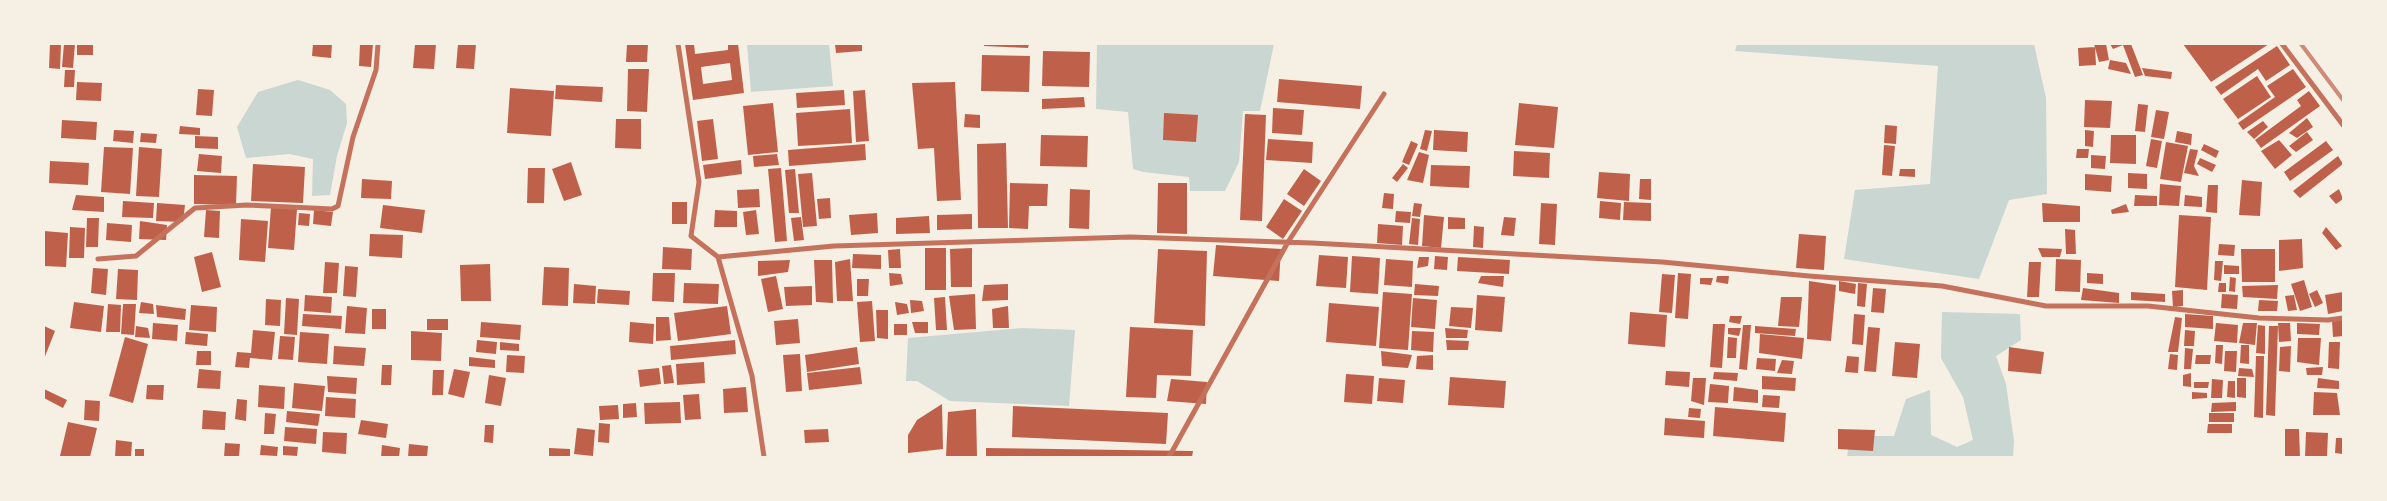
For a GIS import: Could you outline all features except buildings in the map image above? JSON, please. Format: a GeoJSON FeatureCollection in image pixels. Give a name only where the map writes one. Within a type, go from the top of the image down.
{"type":"FeatureCollection","features":[{"type":"Feature","properties":{"kind":"street"},"geometry":{"type":"LineString","coordinates":[[98,258],[136,256],[195,208],[247,205],[332,209],[338,206],[353,137],[376,70],[378,44]]}},
{"type":"Feature","properties":{"kind":"street"},"geometry":{"type":"LineString","coordinates":[[678,44],[699,182],[691,236],[718,257],[752,376],[764,457]]}},
{"type":"Feature","properties":{"kind":"street"},"geometry":{"type":"LineString","coordinates":[[2282,44],[2343,125]]}},
{"type":"Feature","properties":{"kind":"street"},"geometry":{"type":"LineString","coordinates":[[1169,457],[1288,242],[1384,94]]}},
{"type":"Feature","properties":{"kind":"street"},"geometry":{"type":"LineString","coordinates":[[718,257],[834,246],[1130,237],[1288,242],[1662,262],[1942,286],[2046,306],[2148,306],[2259,318],[2328,320],[2343,318]]}},
{"type":"Feature","properties":{"kind":"shaded area"},"geometry":{"type":"Polygon","coordinates":[[[747,44],[829,44],[833,86],[751,92],[747,44]]]}},
{"type":"Feature","properties":{"kind":"shaded area"},"geometry":{"type":"Polygon","coordinates":[[[1097,44],[1274,44],[1260,111],[1243,111],[1239,162],[1225,191],[1190,191],[1189,177],[1143,172],[1133,169],[1128,112],[1096,109],[1097,44]]]}},
{"type":"Feature","properties":{"kind":"shaded area"},"geometry":{"type":"Polygon","coordinates":[[[1737,44],[2034,44],[2046,98],[2047,194],[2009,200],[1979,279],[1844,259],[1855,190],[1930,184],[1938,66],[1735,51],[1737,44]]]}},
{"type":"Feature","properties":{"kind":"shaded area"},"geometry":{"type":"Polygon","coordinates":[[[298,80],[330,90],[346,104],[347,123],[337,156],[330,195],[312,196],[313,159],[289,154],[246,158],[237,127],[258,92],[298,80]]]}},
{"type":"Feature","properties":{"kind":"shaded area"},"geometry":{"type":"Polygon","coordinates":[[[1942,312],[2020,314],[2021,340],[1996,356],[2006,384],[2014,441],[2013,457],[1847,457],[1850,436],[1894,436],[1906,399],[1930,390],[1931,435],[1957,447],[1973,440],[1963,397],[1941,358],[1942,312]]]}},
{"type":"Feature","properties":{"kind":"shaded area"},"geometry":{"type":"Polygon","coordinates":[[[1022,328],[1075,330],[1069,406],[950,401],[917,381],[906,381],[908,338],[1022,328]]]}},
{"type":"Feature","properties":{"kind":"railway"},"geometry":{"type":"LineString","coordinates":[[2301,44],[2343,100]]}}]}
